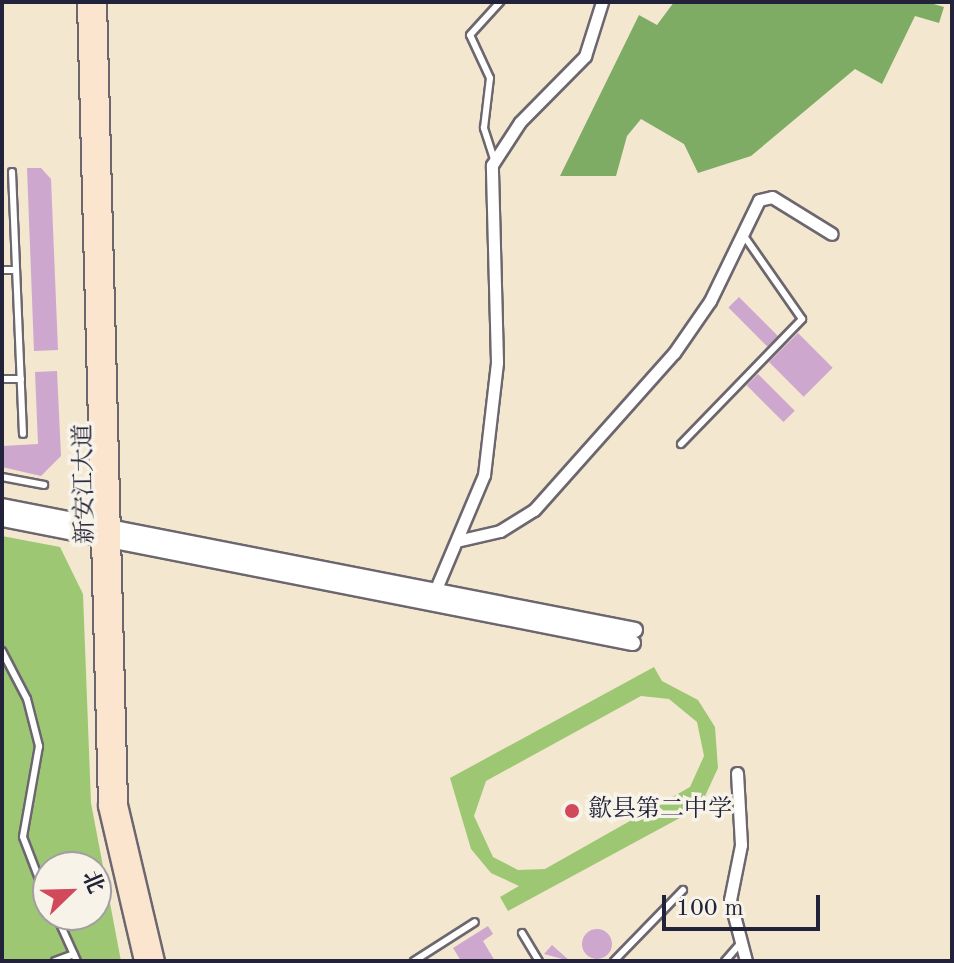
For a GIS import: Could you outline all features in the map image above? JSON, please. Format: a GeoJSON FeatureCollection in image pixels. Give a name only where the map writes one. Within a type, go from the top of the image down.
{"type":"FeatureCollection","features":[{"type":"Feature","properties":{"kind":"main road","name":"新安江大道"},"geometry":{"type":"LineString","coordinates":[[86,2],[105,533],[119,805],[156,961]]}},
{"type":"Feature","properties":{"kind":"main road","name":"新安江大道"},"geometry":{"type":"LineString","coordinates":[[98,2],[107,806],[143,961]]}},
{"type":"Feature","properties":{"kind":"street"},"geometry":{"type":"LineString","coordinates":[[435,591],[461,540],[484,475],[497,373],[489,178],[494,159],[585,56],[602,2]]}},
{"type":"Feature","properties":{"kind":"street"},"geometry":{"type":"LineString","coordinates":[[461,540],[500,531],[538,505],[680,345],[757,202],[772,197],[832,234]]}},
{"type":"Feature","properties":{"kind":"street"},"geometry":{"type":"LineString","coordinates":[[2,506],[105,533],[634,636],[435,591],[105,533],[2,519]]}},
{"type":"Feature","properties":{"kind":"street"},"geometry":{"type":"LineString","coordinates":[[737,773],[741,845],[730,900],[746,961]]}},
{"type":"Feature","properties":{"kind":"lane"},"geometry":{"type":"LineString","coordinates":[[494,159],[484,128],[490,78],[470,35],[500,2]]}},
{"type":"Feature","properties":{"kind":"lane"},"geometry":{"type":"LineString","coordinates":[[12,172],[23,434]]}},
{"type":"Feature","properties":{"kind":"lane"},"geometry":{"type":"LineString","coordinates":[[681,444],[802,319],[742,233]]}},
{"type":"Feature","properties":{"kind":"lane"},"geometry":{"type":"LineString","coordinates":[[2,270],[16,270]]}},
{"type":"Feature","properties":{"kind":"lane"},"geometry":{"type":"LineString","coordinates":[[2,379],[21,379]]}},
{"type":"Feature","properties":{"kind":"lane"},"geometry":{"type":"LineString","coordinates":[[2,477],[44,485]]}},
{"type":"Feature","properties":{"kind":"lane"},"geometry":{"type":"LineString","coordinates":[[2,651],[38,738],[23,837],[32,860]]}},
{"type":"Feature","properties":{"kind":"lane"},"geometry":{"type":"LineString","coordinates":[[614,961],[683,890]]}},
{"type":"Feature","properties":{"kind":"lane"},"geometry":{"type":"LineString","coordinates":[[414,961],[475,922]]}},
{"type":"Feature","properties":{"kind":"lane"},"geometry":{"type":"LineString","coordinates":[[55,961],[76,958],[63,931]]}},
{"type":"Feature","properties":{"kind":"lane"},"geometry":{"type":"LineString","coordinates":[[522,933],[539,961]]}},
{"type":"Feature","properties":{"kind":"lane"},"geometry":{"type":"LineString","coordinates":[[725,961],[740,944]]}},
{"type":"Feature","properties":{"kind":"green space"},"geometry":{"type":"Polygon","coordinates":[[[674,2],[927,2],[944,7],[939,23],[915,16],[882,84],[855,69],[751,156],[698,173],[684,144],[641,119],[627,136],[616,176],[560,176],[639,15],[657,25],[674,2]]]}},
{"type":"Feature","properties":{"kind":"green space"},"geometry":{"type":"Polygon","coordinates":[[[2,536],[60,547],[83,594],[91,803],[100,851],[32,851],[32,931],[112,931],[112,914],[121,961],[2,961],[2,536]]]}},
{"type":"Feature","properties":{"kind":"green space"},"geometry":{"type":"Polygon","coordinates":[[[654,667],[662,681],[698,700],[715,727],[718,768],[700,807],[508,911],[500,897],[519,886],[491,873],[471,849],[450,778],[654,667]],[[641,696],[486,781],[474,816],[493,857],[518,870],[545,869],[690,787],[704,756],[697,722],[669,699],[641,696]]]}},
{"type":"Feature","properties":{"kind":"building"},"geometry":{"type":"Polygon","coordinates":[[[27,168],[41,168],[51,179],[58,350],[34,351],[27,168]]]}},
{"type":"Feature","properties":{"kind":"building"},"geometry":{"type":"Polygon","coordinates":[[[739,297],[778,336],[767,346],[728,308],[739,297]]]}},
{"type":"Feature","properties":{"kind":"building"},"geometry":{"type":"Polygon","coordinates":[[[798,333],[833,368],[804,397],[769,362],[798,333]]]}},
{"type":"Feature","properties":{"kind":"building"},"geometry":{"type":"Polygon","coordinates":[[[57,371],[61,456],[41,476],[2,467],[2,446],[38,444],[35,372],[57,371]]]}},
{"type":"Feature","properties":{"kind":"building"},"geometry":{"type":"Polygon","coordinates":[[[758,374],[795,411],[783,422],[747,385],[758,374]]]}},
{"type":"Feature","properties":{"kind":"building"},"geometry":{"type":"Polygon","coordinates":[[[488,926],[493,934],[483,941],[495,961],[461,961],[453,948],[488,926]]]}},
{"type":"Feature","properties":{"kind":"building"},"geometry":{"type":"Polygon","coordinates":[[[597,929],[608,933],[612,944],[608,955],[597,959],[586,955],[582,944],[586,933],[597,929]]]}},
{"type":"Feature","properties":{"kind":"building"},"geometry":{"type":"Polygon","coordinates":[[[552,945],[570,961],[544,954],[552,945]]]}},
{"type":"Feature","properties":{"kind":"place","name":"歙县第二中学"},"geometry":{"type":"Point","coordinates":[572,811]}}]}
